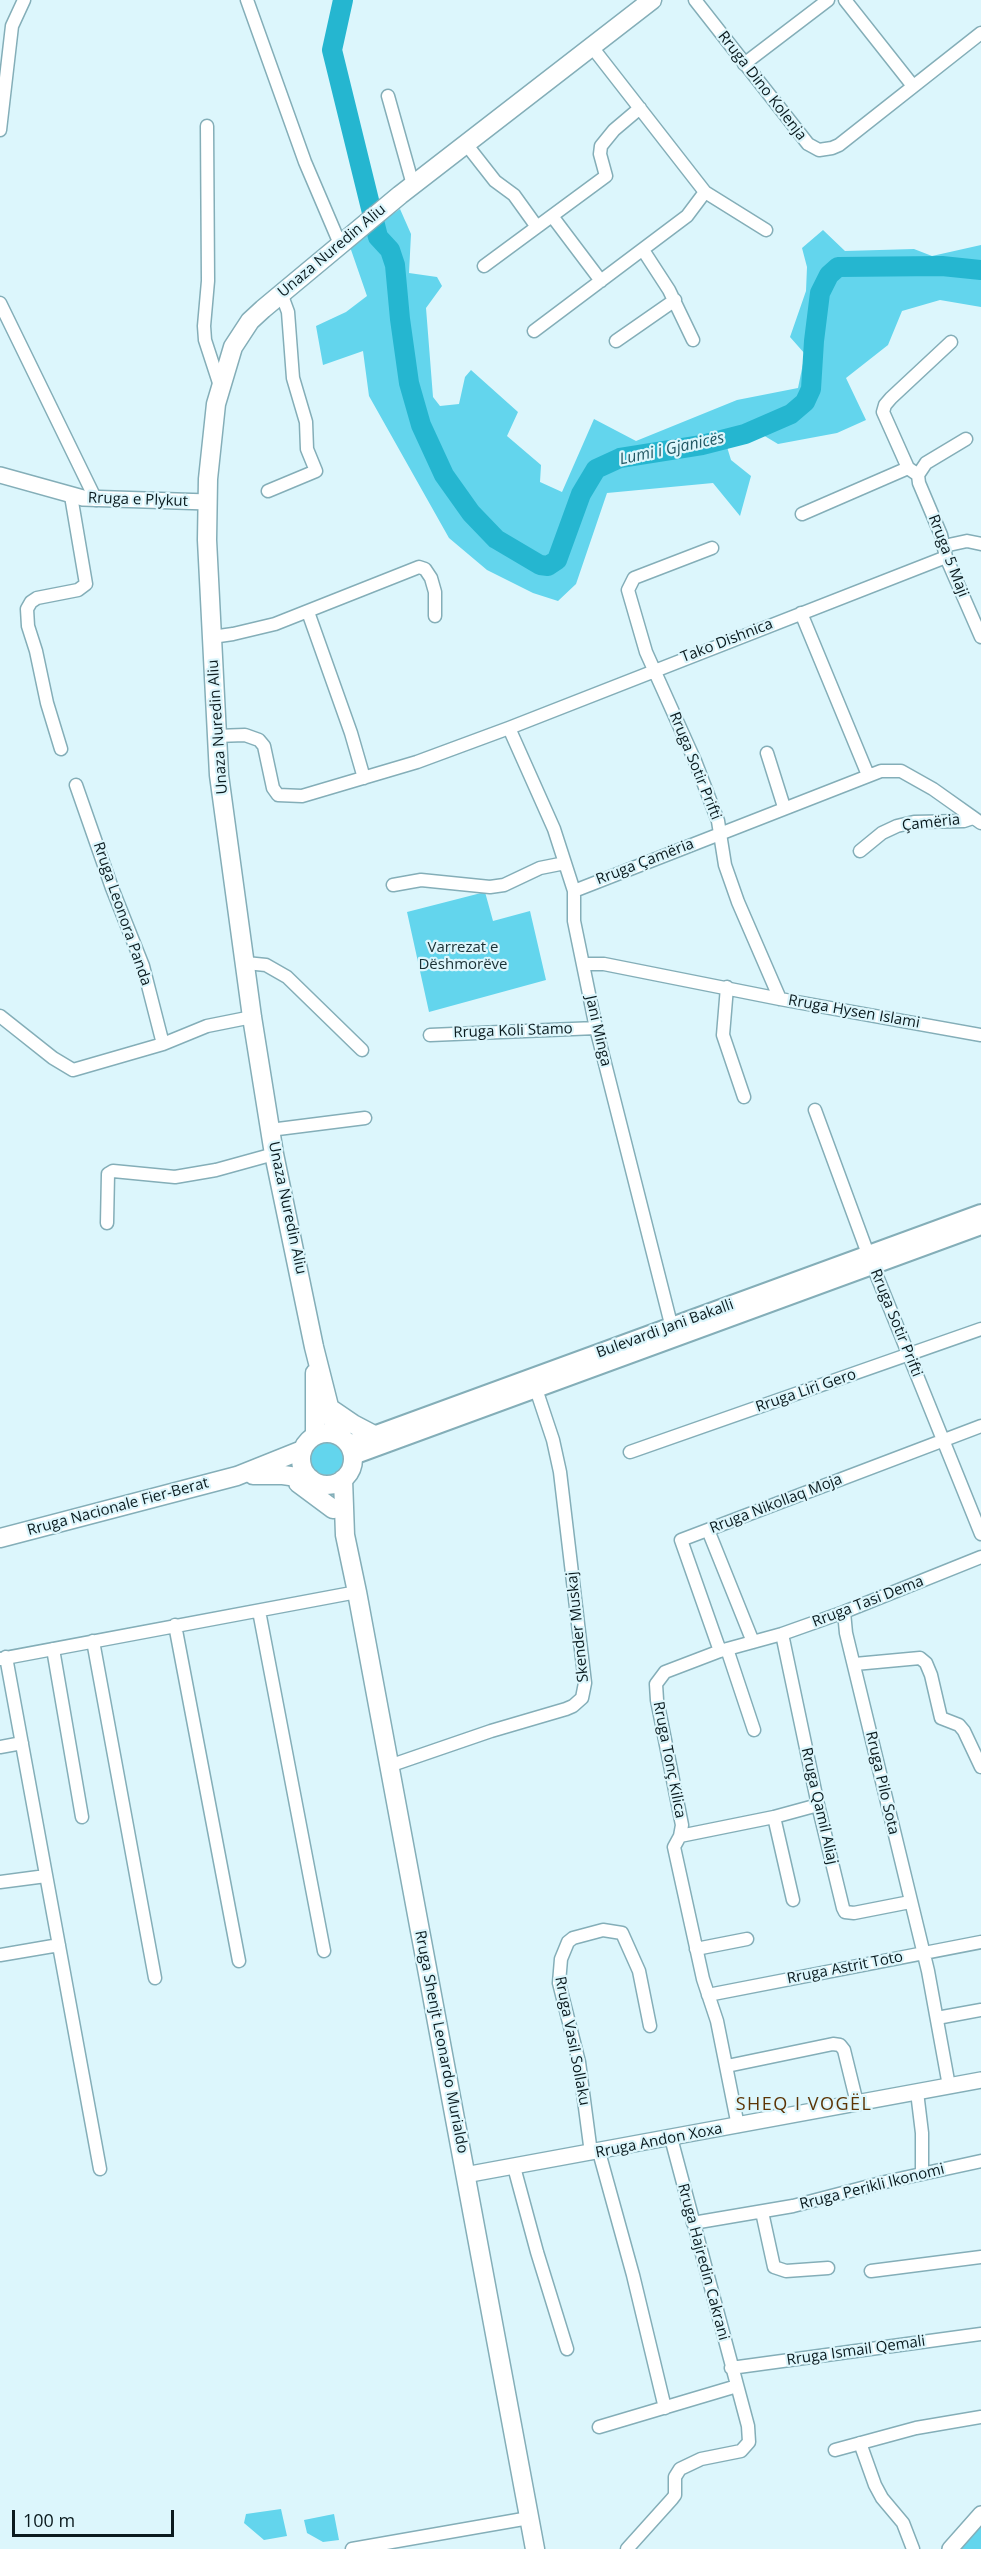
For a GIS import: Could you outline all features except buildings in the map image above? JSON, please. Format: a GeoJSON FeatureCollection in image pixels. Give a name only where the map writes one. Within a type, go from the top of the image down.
{"type":"FeatureCollection","features":[{"type":"Feature","properties":{"kind":"main road","name":"Unaza Nuredin Aliu"},"geometry":{"type":"LineString","coordinates":[[346,1445],[331,1409],[314,1347],[274,1154],[252,1017],[219,775],[208,502],[213,426],[220,386],[233,347],[240,334],[250,321],[281,292],[407,190],[652,0]]}},
{"type":"Feature","properties":{"kind":"main road","name":"Bulevardi Jani Bakalli"},"geometry":{"type":"LineString","coordinates":[[346,1445],[674,1333],[870,1260],[981,1213]]}},
{"type":"Feature","properties":{"kind":"main road","name":"Bulevardi Jani Bakalli"},"geometry":{"type":"LineString","coordinates":[[870,1260],[981,1226]]}},
{"type":"Feature","properties":{"kind":"main road","name":"Bulevardi Jani Bakalli"},"geometry":{"type":"LineString","coordinates":[[346,1445],[536,1389],[674,1333]]}},
{"type":"Feature","properties":{"kind":"main road","name":"Unaza Nuredin Aliu"},"geometry":{"type":"LineString","coordinates":[[314,1347],[315,1435]]}},
{"type":"Feature","properties":{"kind":"main road"},"geometry":{"type":"LineString","coordinates":[[331,1409],[347,1421],[374,1435]]}},
{"type":"Feature","properties":{"kind":"main road"},"geometry":{"type":"LineString","coordinates":[[323,1433],[346,1445],[351,1467],[343,1479],[332,1484],[315,1481],[302,1466],[302,1450],[308,1440],[315,1435],[323,1433]]}},
{"type":"Feature","properties":{"kind":"main road","name":"Rruga Nacionale Fier-Berat"},"geometry":{"type":"LineString","coordinates":[[0,1538],[237,1476],[302,1450]]}},
{"type":"Feature","properties":{"kind":"main road"},"geometry":{"type":"LineString","coordinates":[[283,1475],[304,1486],[333,1509]]}},
{"type":"Feature","properties":{"kind":"main road","name":"Rruga Nacionale Fier-Berat"},"geometry":{"type":"LineString","coordinates":[[237,1476],[283,1475],[315,1481]]}},
{"type":"Feature","properties":{"kind":"main road","name":"Rruga Shenjt Leonardo Murialdo"},"geometry":{"type":"LineString","coordinates":[[343,1479],[345,1536],[535,2549]]}},
{"type":"Feature","properties":{"kind":"main road","name":"Rruga Shenjt Leonardo Murialdo"},"geometry":{"type":"LineString","coordinates":[[315,1481],[333,1509],[345,1536]]}},
{"type":"Feature","properties":{"kind":"street"},"geometry":{"type":"LineString","coordinates":[[0,130],[12,26],[24,0]]}},
{"type":"Feature","properties":{"kind":"street"},"geometry":{"type":"LineString","coordinates":[[248,0],[305,162],[343,241]]}},
{"type":"Feature","properties":{"kind":"street","name":"Rruga Dino Kolenja"},"geometry":{"type":"LineString","coordinates":[[695,0],[808,144],[819,150],[839,145],[981,33]]}},
{"type":"Feature","properties":{"kind":"street"},"geometry":{"type":"LineString","coordinates":[[744,64],[828,0]]}},
{"type":"Feature","properties":{"kind":"street"},"geometry":{"type":"LineString","coordinates":[[845,0],[913,86]]}},
{"type":"Feature","properties":{"kind":"street"},"geometry":{"type":"LineString","coordinates":[[592,47],[705,192],[766,230]]}},
{"type":"Feature","properties":{"kind":"street"},"geometry":{"type":"LineString","coordinates":[[388,96],[407,190]]}},
{"type":"Feature","properties":{"kind":"street"},"geometry":{"type":"LineString","coordinates":[[484,266],[606,176],[600,154],[601,147],[614,130],[640,108]]}},
{"type":"Feature","properties":{"kind":"street"},"geometry":{"type":"LineString","coordinates":[[207,126],[208,281],[204,326],[205,340],[220,386]]}},
{"type":"Feature","properties":{"kind":"street"},"geometry":{"type":"LineString","coordinates":[[466,144],[495,181],[514,195],[537,227]]}},
{"type":"Feature","properties":{"kind":"street"},"geometry":{"type":"LineString","coordinates":[[534,331],[687,216],[705,192]]}},
{"type":"Feature","properties":{"kind":"street"},"geometry":{"type":"LineString","coordinates":[[552,216],[601,281]]}},
{"type":"Feature","properties":{"kind":"street"},"geometry":{"type":"LineString","coordinates":[[642,250],[675,300],[693,340]]}},
{"type":"Feature","properties":{"kind":"street"},"geometry":{"type":"LineString","coordinates":[[268,491],[316,471],[307,449],[306,422],[293,378],[288,312],[281,292]]}},
{"type":"Feature","properties":{"kind":"street"},"geometry":{"type":"LineString","coordinates":[[616,341],[675,300]]}},
{"type":"Feature","properties":{"kind":"street"},"geometry":{"type":"LineString","coordinates":[[0,303],[96,500]]}},
{"type":"Feature","properties":{"kind":"street","name":"Rruga 5 Maji"},"geometry":{"type":"LineString","coordinates":[[951,342],[891,398],[884,408],[885,417],[919,483],[981,637]]}},
{"type":"Feature","properties":{"kind":"street"},"geometry":{"type":"LineString","coordinates":[[802,514],[913,471],[966,439]]}},
{"type":"Feature","properties":{"kind":"street","name":"Rruga e Plykut"},"geometry":{"type":"LineString","coordinates":[[0,475],[71,496],[96,500],[208,502]]}},
{"type":"Feature","properties":{"kind":"street"},"geometry":{"type":"LineString","coordinates":[[61,748],[28,626],[27,609],[37,598],[78,590],[86,584],[71,496]]}},
{"type":"Feature","properties":{"kind":"street","name":"Tako Dishnica"},"geometry":{"type":"LineString","coordinates":[[216,736],[244,735],[259,740],[267,756],[273,788],[283,797],[302,796],[364,778],[509,728],[653,669],[801,613],[967,541],[981,544]]}},
{"type":"Feature","properties":{"kind":"street","name":"Rruga Sotir Prifti"},"geometry":{"type":"LineString","coordinates":[[711,548],[637,576],[630,582],[627,590],[653,669],[695,761],[718,820],[725,865],[780,999]]}},
{"type":"Feature","properties":{"kind":"street"},"geometry":{"type":"LineString","coordinates":[[212,637],[254,630],[308,612],[419,567],[424,568],[431,578],[435,592],[435,616]]}},
{"type":"Feature","properties":{"kind":"street"},"geometry":{"type":"LineString","coordinates":[[308,612],[351,733],[364,778]]}},
{"type":"Feature","properties":{"kind":"street"},"geometry":{"type":"LineString","coordinates":[[801,613],[868,776]]}},
{"type":"Feature","properties":{"kind":"street","name":"Jani Minga"},"geometry":{"type":"LineString","coordinates":[[509,728],[554,829],[574,891],[574,921],[596,1028],[674,1333]]}},
{"type":"Feature","properties":{"kind":"street"},"geometry":{"type":"LineString","coordinates":[[767,753],[784,807]]}},
{"type":"Feature","properties":{"kind":"street","name":"Rruga Çamëria"},"geometry":{"type":"LineString","coordinates":[[574,891],[881,771],[901,771],[933,789],[977,820]]}},
{"type":"Feature","properties":{"kind":"street","name":"Rruga Leonora Panda"},"geometry":{"type":"LineString","coordinates":[[76,785],[112,888],[143,966],[163,1044]]}},
{"type":"Feature","properties":{"kind":"street","name":"Çamëria"},"geometry":{"type":"LineString","coordinates":[[860,851],[882,833],[897,826],[914,822],[977,820]]}},
{"type":"Feature","properties":{"kind":"street"},"geometry":{"type":"LineString","coordinates":[[393,885],[421,880],[497,886],[540,868],[565,863]]}},
{"type":"Feature","properties":{"kind":"street"},"geometry":{"type":"LineString","coordinates":[[246,963],[266,965],[287,977],[362,1050]]}},
{"type":"Feature","properties":{"kind":"street","name":"Rruga Hysen Islami"},"geometry":{"type":"LineString","coordinates":[[583,964],[604,964],[780,999],[981,1035]]}},
{"type":"Feature","properties":{"kind":"street"},"geometry":{"type":"LineString","coordinates":[[727,987],[723,1035],[744,1097]]}},
{"type":"Feature","properties":{"kind":"street"},"geometry":{"type":"LineString","coordinates":[[0,1016],[53,1058],[73,1070],[163,1044],[207,1026],[252,1017]]}},
{"type":"Feature","properties":{"kind":"street","name":"Rruga Koli Stamo"},"geometry":{"type":"LineString","coordinates":[[430,1035],[596,1028]]}},
{"type":"Feature","properties":{"kind":"street","name":"Rruga Sotir Prifti"},"geometry":{"type":"LineString","coordinates":[[815,1110],[870,1260],[981,1534]]}},
{"type":"Feature","properties":{"kind":"street"},"geometry":{"type":"LineString","coordinates":[[270,1130],[364,1118]]}},
{"type":"Feature","properties":{"kind":"street"},"geometry":{"type":"LineString","coordinates":[[107,1222],[108,1174],[112,1171],[175,1177],[194,1175],[274,1154]]}},
{"type":"Feature","properties":{"kind":"street","name":"Rruga Liri Gero"},"geometry":{"type":"LineString","coordinates":[[630,1452],[981,1329]]}},
{"type":"Feature","properties":{"kind":"street","name":"Skender Muskaj"},"geometry":{"type":"LineString","coordinates":[[389,1766],[491,1731],[566,1709],[582,1698],[585,1683],[560,1472],[553,1440],[536,1389]]}},
{"type":"Feature","properties":{"kind":"street","name":"Rruga Nikollaq Moja"},"geometry":{"type":"LineString","coordinates":[[724,1650],[681,1540],[981,1426]]}},
{"type":"Feature","properties":{"kind":"street"},"geometry":{"type":"LineString","coordinates":[[708,1530],[753,1642]]}},
{"type":"Feature","properties":{"kind":"street","name":"Rruga Tasi Dema"},"geometry":{"type":"LineString","coordinates":[[724,1650],[782,1634],[844,1612],[981,1557]]}},
{"type":"Feature","properties":{"kind":"street"},"geometry":{"type":"LineString","coordinates":[[100,2169],[22,1743],[3,1658],[357,1592]]}},
{"type":"Feature","properties":{"kind":"street"},"geometry":{"type":"LineString","coordinates":[[259,1611],[324,1951]]}},
{"type":"Feature","properties":{"kind":"street","name":"Rruga Pilo Sota"},"geometry":{"type":"LineString","coordinates":[[844,1612],[846,1633],[923,1953],[949,2086]]}},
{"type":"Feature","properties":{"kind":"street"},"geometry":{"type":"LineString","coordinates":[[175,1625],[239,1961]]}},
{"type":"Feature","properties":{"kind":"street","name":"Rruga Qamil Aliaj"},"geometry":{"type":"LineString","coordinates":[[782,1634],[818,1805],[845,1912],[854,1913],[910,1902]]}},
{"type":"Feature","properties":{"kind":"street"},"geometry":{"type":"LineString","coordinates":[[93,1641],[155,1978]]}},
{"type":"Feature","properties":{"kind":"street"},"geometry":{"type":"LineString","coordinates":[[53,1649],[82,1817]]}},
{"type":"Feature","properties":{"kind":"street"},"geometry":{"type":"LineString","coordinates":[[724,1650],[754,1730]]}},
{"type":"Feature","properties":{"kind":"street","name":"Rruga Tonç Kilica"},"geometry":{"type":"LineString","coordinates":[[724,1650],[665,1672],[656,1684],[655,1692],[682,1825],[680,1836],[674,1847],[696,1949],[717,2021],[738,2126]]}},
{"type":"Feature","properties":{"kind":"street"},"geometry":{"type":"LineString","coordinates":[[855,1664],[920,1658],[926,1663],[931,1675],[941,1718],[959,1725],[964,1731],[981,1767]]}},
{"type":"Feature","properties":{"kind":"street"},"geometry":{"type":"LineString","coordinates":[[0,1747],[22,1743]]}},
{"type":"Feature","properties":{"kind":"street"},"geometry":{"type":"LineString","coordinates":[[680,1836],[818,1805]]}},
{"type":"Feature","properties":{"kind":"street"},"geometry":{"type":"LineString","coordinates":[[774,1816],[793,1900]]}},
{"type":"Feature","properties":{"kind":"street"},"geometry":{"type":"LineString","coordinates":[[0,1882],[46,1876]]}},
{"type":"Feature","properties":{"kind":"street","name":"Rruga Vasil Sollaku"},"geometry":{"type":"LineString","coordinates":[[650,2026],[639,1971],[622,1933],[603,1930],[573,1938],[568,1942],[561,1959],[559,1983],[579,2062],[595,2153],[633,2275],[665,2408]]}},
{"type":"Feature","properties":{"kind":"street"},"geometry":{"type":"LineString","coordinates":[[696,1949],[747,1939]]}},
{"type":"Feature","properties":{"kind":"street","name":"Rruga Astrit Toto"},"geometry":{"type":"LineString","coordinates":[[708,1995],[981,1942]]}},
{"type":"Feature","properties":{"kind":"street"},"geometry":{"type":"LineString","coordinates":[[0,1955],[59,1945]]}},
{"type":"Feature","properties":{"kind":"street"},"geometry":{"type":"LineString","coordinates":[[937,2018],[981,2010]]}},
{"type":"Feature","properties":{"kind":"street"},"geometry":{"type":"LineString","coordinates":[[727,2066],[833,2044],[840,2045],[844,2050],[857,2103]]}},
{"type":"Feature","properties":{"kind":"street","name":"Rruga Andon Xoxa"},"geometry":{"type":"LineString","coordinates":[[465,2175],[595,2153],[981,2080]]}},
{"type":"Feature","properties":{"kind":"street"},"geometry":{"type":"LineString","coordinates":[[917,2092],[922,2133],[922,2174]]}},
{"type":"Feature","properties":{"kind":"street","name":"Rruga Hajredin Cakrani"},"geometry":{"type":"LineString","coordinates":[[627,2549],[675,2495],[675,2477],[681,2469],[692,2462],[735,2452],[746,2446],[749,2435],[671,2138]]}},
{"type":"Feature","properties":{"kind":"street","name":"Rruga Perikli Ikonomi"},"geometry":{"type":"LineString","coordinates":[[693,2223],[820,2200],[981,2161]]}},
{"type":"Feature","properties":{"kind":"street"},"geometry":{"type":"LineString","coordinates":[[514,2167],[567,2349]]}},
{"type":"Feature","properties":{"kind":"street"},"geometry":{"type":"LineString","coordinates":[[762,2212],[774,2266],[786,2271],[828,2268]]}},
{"type":"Feature","properties":{"kind":"street"},"geometry":{"type":"LineString","coordinates":[[872,2271],[981,2257]]}},
{"type":"Feature","properties":{"kind":"street","name":"Rruga Ismail Qemali"},"geometry":{"type":"LineString","coordinates":[[731,2368],[981,2334]]}},
{"type":"Feature","properties":{"kind":"street"},"geometry":{"type":"LineString","coordinates":[[599,2427],[737,2386]]}},
{"type":"Feature","properties":{"kind":"street"},"geometry":{"type":"LineString","coordinates":[[835,2450],[916,2428],[981,2417]]}},
{"type":"Feature","properties":{"kind":"street"},"geometry":{"type":"LineString","coordinates":[[860,2444],[875,2485],[882,2498],[903,2523],[913,2549]]}},
{"type":"Feature","properties":{"kind":"street"},"geometry":{"type":"LineString","coordinates":[[950,2549],[981,2514]]}},
{"type":"Feature","properties":{"kind":"street"},"geometry":{"type":"LineString","coordinates":[[352,2549],[529,2518]]}},
{"type":"Feature","properties":{"kind":"green space"},"geometry":{"type":"Polygon","coordinates":[[[400,209],[411,234],[409,273],[437,277],[442,286],[426,308],[433,397],[440,406],[459,404],[465,377],[471,370],[518,412],[507,436],[541,465],[540,482],[562,492],[594,419],[636,441],[737,400],[798,388],[805,354],[790,337],[806,291],[807,267],[802,248],[823,230],[845,251],[914,249],[932,256],[981,245],[981,307],[940,300],[902,311],[888,345],[846,378],[866,420],[837,433],[778,444],[753,429],[724,437],[731,460],[751,476],[740,516],[713,483],[607,493],[576,584],[558,601],[533,593],[487,570],[449,538],[369,396],[363,351],[323,365],[316,326],[346,312],[367,296],[349,244],[400,209]]]}},
{"type":"Feature","properties":{"kind":"green space","name":"Varrezat e Dëshmorëve"},"geometry":{"type":"Polygon","coordinates":[[[485,892],[493,921],[530,911],[546,980],[429,1012],[407,912],[485,892]]]}},
{"type":"Feature","properties":{"kind":"green space"},"geometry":{"type":"Polygon","coordinates":[[[327,1443],[338,1448],[343,1459],[338,1470],[327,1475],[316,1470],[311,1459],[316,1448],[327,1443]]]}},
{"type":"Feature","properties":{"kind":"green space"},"geometry":{"type":"Polygon","coordinates":[[[281,2509],[287,2536],[264,2540],[244,2523],[246,2514],[281,2509]]]}},
{"type":"Feature","properties":{"kind":"green space"},"geometry":{"type":"Polygon","coordinates":[[[334,2514],[339,2540],[323,2542],[307,2533],[304,2520],[334,2514]]]}},
{"type":"Feature","properties":{"kind":"green space"},"geometry":{"type":"Polygon","coordinates":[[[981,2519],[981,2549],[956,2549],[981,2519]]]}},
{"type":"Feature","properties":{"kind":"waterway","name":"Lumi i Gjanicës"},"geometry":{"type":"LineString","coordinates":[[343,0],[332,50],[378,237],[390,250],[395,265],[409,383],[421,425],[444,475],[471,513],[496,539],[540,565],[548,566],[557,560],[581,494],[596,469],[620,458],[702,445],[745,434],[791,414],[805,402],[811,389],[820,293],[829,275],[838,267],[942,266],[981,270]]}},
{"type":"Feature","properties":{"kind":"district","name":"SHEQ I VOGËL"},"geometry":{"type":"Point","coordinates":[804,2105]}}]}
